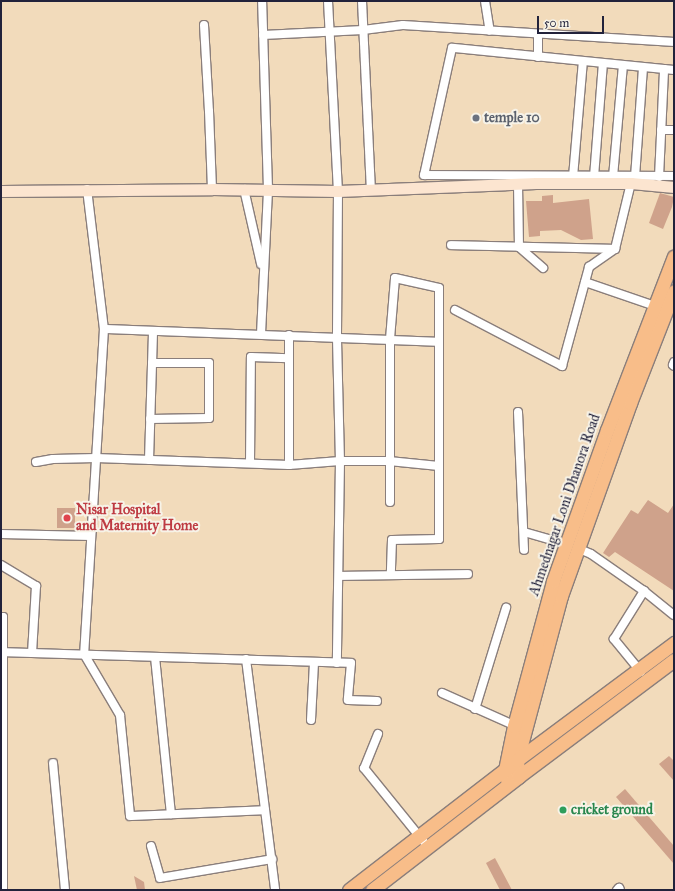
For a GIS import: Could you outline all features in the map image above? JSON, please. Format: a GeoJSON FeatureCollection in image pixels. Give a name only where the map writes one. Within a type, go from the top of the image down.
{"type":"FeatureCollection","features":[{"type":"Feature","properties":{"kind":"main road","name":"Ahmednagar Loni Dhanora Road"},"geometry":{"type":"LineString","coordinates":[[572,546],[607,430],[674,256]]}},
{"type":"Feature","properties":{"kind":"main road","name":"Ahmednagar Loni Dhanora Road"},"geometry":{"type":"LineString","coordinates":[[513,781],[505,770],[519,728],[538,634],[674,291]]}},
{"type":"Feature","properties":{"kind":"main road"},"geometry":{"type":"LineString","coordinates":[[349,890],[517,760],[674,643]]}},
{"type":"Feature","properties":{"kind":"main road"},"geometry":{"type":"LineString","coordinates":[[372,890],[513,781],[674,660]]}},
{"type":"Feature","properties":{"kind":"main road","name":"Ahmednagar Loni Dhanora Road"},"geometry":{"type":"LineString","coordinates":[[513,781],[517,760],[519,728]]}},
{"type":"Feature","properties":{"kind":"street"},"geometry":{"type":"LineString","coordinates":[[261,334],[268,189],[262,1]]}},
{"type":"Feature","properties":{"kind":"street"},"geometry":{"type":"LineString","coordinates":[[328,1],[338,191],[337,339],[340,461],[337,663]]}},
{"type":"Feature","properties":{"kind":"street"},"geometry":{"type":"LineString","coordinates":[[362,1],[371,189]]}},
{"type":"Feature","properties":{"kind":"street"},"geometry":{"type":"LineString","coordinates":[[485,1],[490,31]]}},
{"type":"Feature","properties":{"kind":"street"},"geometry":{"type":"LineString","coordinates":[[204,25],[210,111],[212,189]]}},
{"type":"Feature","properties":{"kind":"street"},"geometry":{"type":"LineString","coordinates":[[263,35],[363,30],[402,25],[674,42]]}},
{"type":"Feature","properties":{"kind":"street"},"geometry":{"type":"LineString","coordinates":[[538,34],[538,57]]}},
{"type":"Feature","properties":{"kind":"street"},"geometry":{"type":"LineString","coordinates":[[674,70],[452,48],[424,175],[613,177],[674,187]]}},
{"type":"Feature","properties":{"kind":"street"},"geometry":{"type":"LineString","coordinates":[[573,177],[583,61]]}},
{"type":"Feature","properties":{"kind":"street"},"geometry":{"type":"LineString","coordinates":[[594,177],[603,63]]}},
{"type":"Feature","properties":{"kind":"street"},"geometry":{"type":"LineString","coordinates":[[613,177],[623,65]]}},
{"type":"Feature","properties":{"kind":"street"},"geometry":{"type":"LineString","coordinates":[[455,310],[562,366],[589,267],[615,250],[633,180],[643,67]]}},
{"type":"Feature","properties":{"kind":"street"},"geometry":{"type":"LineString","coordinates":[[659,177],[664,69]]}},
{"type":"Feature","properties":{"kind":"street"},"geometry":{"type":"LineString","coordinates":[[661,130],[674,130]]}},
{"type":"Feature","properties":{"kind":"street"},"geometry":{"type":"LineString","coordinates":[[1,191],[87,189],[268,189],[338,191],[633,180],[674,176]]}},
{"type":"Feature","properties":{"kind":"street"},"geometry":{"type":"LineString","coordinates":[[518,184],[519,247],[543,268]]}},
{"type":"Feature","properties":{"kind":"street"},"geometry":{"type":"LineString","coordinates":[[87,189],[104,329],[84,654],[120,715],[130,816],[265,810]]}},
{"type":"Feature","properties":{"kind":"street"},"geometry":{"type":"LineString","coordinates":[[244,189],[264,275]]}},
{"type":"Feature","properties":{"kind":"street"},"geometry":{"type":"LineString","coordinates":[[450,245],[615,250]]}},
{"type":"Feature","properties":{"kind":"street"},"geometry":{"type":"LineString","coordinates":[[390,502],[390,339],[395,278],[439,288],[439,538],[392,540],[391,575]]}},
{"type":"Feature","properties":{"kind":"street"},"geometry":{"type":"LineString","coordinates":[[585,282],[655,306]]}},
{"type":"Feature","properties":{"kind":"street"},"geometry":{"type":"LineString","coordinates":[[104,329],[439,342]]}},
{"type":"Feature","properties":{"kind":"street"},"geometry":{"type":"LineString","coordinates":[[149,460],[153,331]]}},
{"type":"Feature","properties":{"kind":"street"},"geometry":{"type":"LineString","coordinates":[[289,335],[289,465]]}},
{"type":"Feature","properties":{"kind":"street"},"geometry":{"type":"LineString","coordinates":[[250,463],[251,357],[289,358]]}},
{"type":"Feature","properties":{"kind":"street"},"geometry":{"type":"LineString","coordinates":[[150,419],[209,418],[209,363],[152,363]]}},
{"type":"Feature","properties":{"kind":"street"},"geometry":{"type":"LineString","coordinates":[[518,412],[524,550]]}},
{"type":"Feature","properties":{"kind":"street"},"geometry":{"type":"LineString","coordinates":[[36,462],[53,459],[96,458],[289,465],[340,461],[389,461],[439,466]]}},
{"type":"Feature","properties":{"kind":"street"},"geometry":{"type":"LineString","coordinates":[[524,532],[572,546],[592,554],[644,591],[674,615]]}},
{"type":"Feature","properties":{"kind":"street"},"geometry":{"type":"LineString","coordinates":[[1,534],[91,536]]}},
{"type":"Feature","properties":{"kind":"street"},"geometry":{"type":"LineString","coordinates":[[1,564],[36,586],[32,653]]}},
{"type":"Feature","properties":{"kind":"street"},"geometry":{"type":"LineString","coordinates":[[339,576],[468,574]]}},
{"type":"Feature","properties":{"kind":"street"},"geometry":{"type":"LineString","coordinates":[[644,591],[614,639],[647,681]]}},
{"type":"Feature","properties":{"kind":"street"},"geometry":{"type":"LineString","coordinates":[[475,709],[506,608]]}},
{"type":"Feature","properties":{"kind":"street"},"geometry":{"type":"LineString","coordinates":[[1,617],[3,617],[1,652],[3,890]]}},
{"type":"Feature","properties":{"kind":"street"},"geometry":{"type":"LineString","coordinates":[[1,652],[351,663],[348,700],[377,702]]}},
{"type":"Feature","properties":{"kind":"street"},"geometry":{"type":"LineString","coordinates":[[155,656],[171,814]]}},
{"type":"Feature","properties":{"kind":"street"},"geometry":{"type":"LineString","coordinates":[[246,660],[276,890]]}},
{"type":"Feature","properties":{"kind":"street"},"geometry":{"type":"LineString","coordinates":[[311,720],[314,662]]}},
{"type":"Feature","properties":{"kind":"street"},"geometry":{"type":"LineString","coordinates":[[442,693],[519,728]]}},
{"type":"Feature","properties":{"kind":"street"},"geometry":{"type":"LineString","coordinates":[[378,734],[364,768],[428,847]]}},
{"type":"Feature","properties":{"kind":"street"},"geometry":{"type":"LineString","coordinates":[[53,763],[65,890]]}},
{"type":"Feature","properties":{"kind":"street"},"geometry":{"type":"LineString","coordinates":[[151,846],[160,878],[272,859]]}},
{"type":"Feature","properties":{"kind":"building"},"geometry":{"type":"Polygon","coordinates":[[[660,193],[674,197],[672,207],[663,229],[649,223],[660,193]]]}},
{"type":"Feature","properties":{"kind":"building"},"geometry":{"type":"Polygon","coordinates":[[[553,195],[553,203],[589,199],[593,239],[581,240],[561,230],[540,231],[540,236],[529,237],[526,201],[542,201],[542,196],[553,195]]]}},
{"type":"Feature","properties":{"kind":"building"},"geometry":{"type":"Polygon","coordinates":[[[648,500],[668,513],[674,504],[674,591],[615,552],[609,557],[603,553],[631,510],[638,514],[648,500]]]}},
{"type":"Feature","properties":{"kind":"building"},"geometry":{"type":"Polygon","coordinates":[[[57,508],[75,508],[75,528],[57,528],[57,508]]]}},
{"type":"Feature","properties":{"kind":"building"},"geometry":{"type":"Polygon","coordinates":[[[669,756],[674,761],[674,781],[659,764],[669,756]]]}},
{"type":"Feature","properties":{"kind":"building"},"geometry":{"type":"Polygon","coordinates":[[[625,789],[674,846],[674,864],[616,797],[625,789]]]}},
{"type":"Feature","properties":{"kind":"building"},"geometry":{"type":"Polygon","coordinates":[[[495,858],[512,890],[500,890],[486,863],[495,858]]]}},
{"type":"Feature","properties":{"kind":"building"},"geometry":{"type":"Polygon","coordinates":[[[134,876],[144,882],[145,890],[137,890],[134,876]]]}},
{"type":"Feature","properties":{"kind":"place","name":"temple 10"},"geometry":{"type":"Point","coordinates":[476,118]}},
{"type":"Feature","properties":{"kind":"place","name":"Nisar Hospital and Maternity Home"},"geometry":{"type":"Point","coordinates":[67,518]}},
{"type":"Feature","properties":{"kind":"place","name":"cricket ground"},"geometry":{"type":"Point","coordinates":[563,810]}}]}
